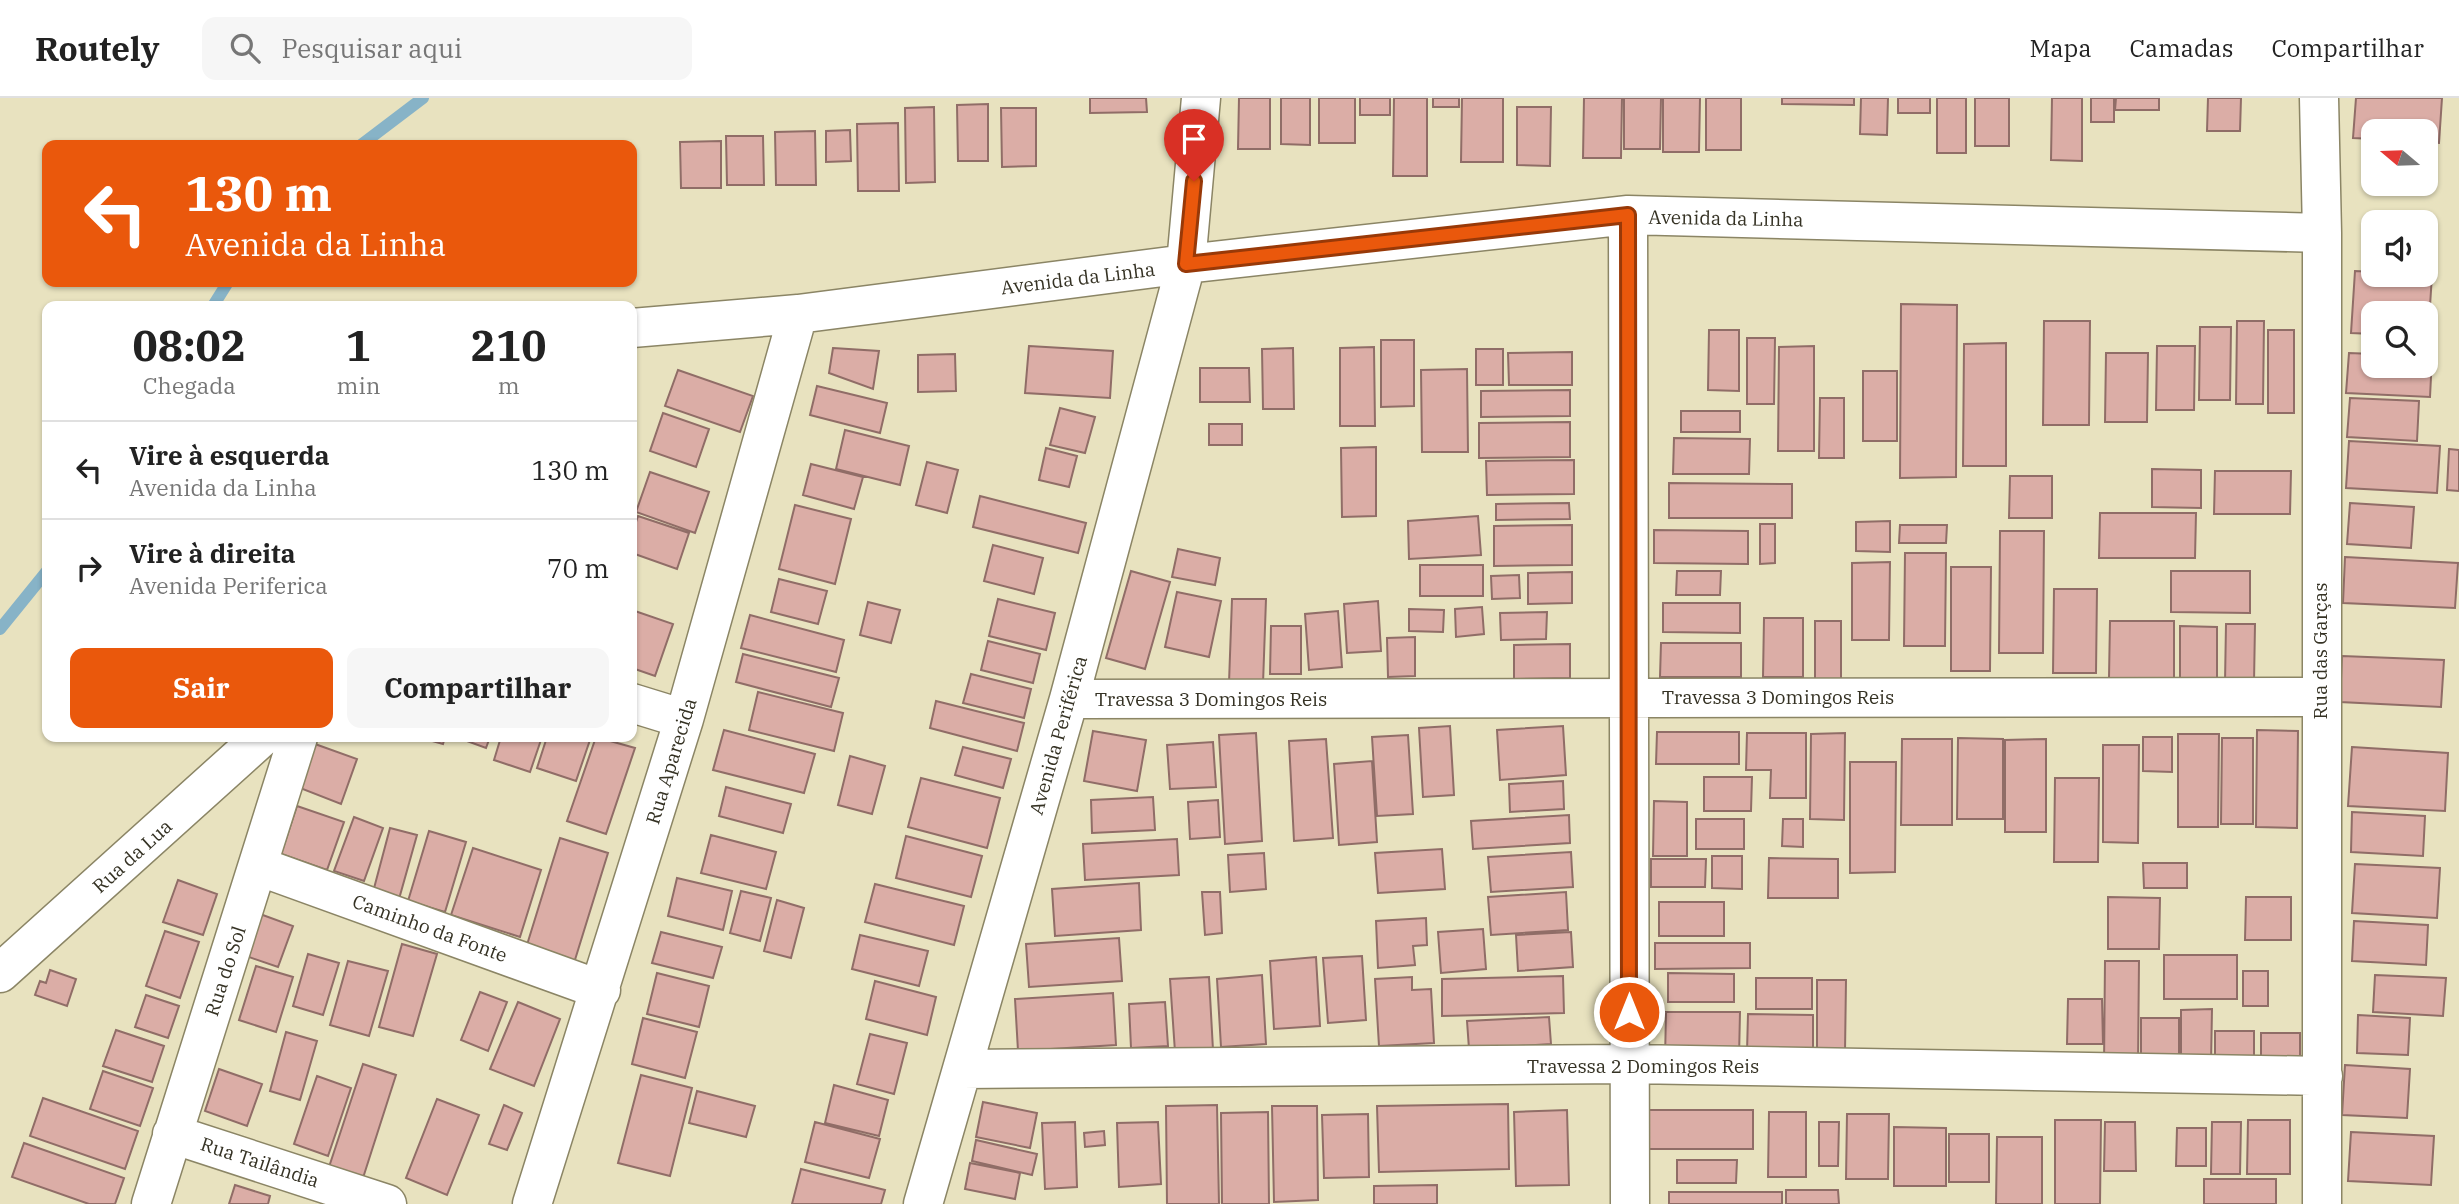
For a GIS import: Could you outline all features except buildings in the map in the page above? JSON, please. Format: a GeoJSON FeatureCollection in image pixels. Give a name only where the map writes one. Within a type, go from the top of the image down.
{"type":"FeatureCollection","features":[{"type":"Feature","properties":{"kind":"street","name":"Avenida Periférica"},"geometry":{"type":"LineString","coordinates":[[923,1204],[1069,699],[1186,264],[1201,98]]}},
{"type":"Feature","properties":{"kind":"street","name":"Rua das Garças"},"geometry":{"type":"LineString","coordinates":[[2319,98],[2322,233],[2322,1204]]}},
{"type":"Feature","properties":{"kind":"street","name":"Avenida da Linha"},"geometry":{"type":"LineString","coordinates":[[637,328],[798,314],[1186,264],[1628,215],[2322,233]]}},
{"type":"Feature","properties":{"kind":"street"},"geometry":{"type":"LineString","coordinates":[[1628,215],[1630,1204]]}},
{"type":"Feature","properties":{"kind":"street","name":"Rua Aparecida"},"geometry":{"type":"LineString","coordinates":[[532,1204],[684,719],[798,314]]}},
{"type":"Feature","properties":{"kind":"street","name":"Travessa 3 Domingos Reis"},"geometry":{"type":"LineString","coordinates":[[1069,699],[2320,697]]}},
{"type":"Feature","properties":{"kind":"street"},"geometry":{"type":"LineString","coordinates":[[637,705],[684,719]]}},
{"type":"Feature","properties":{"kind":"street","name":"Rua da Lua"},"geometry":{"type":"LineString","coordinates":[[0,973],[256,742]]}},
{"type":"Feature","properties":{"kind":"street","name":"Rua do Sol"},"geometry":{"type":"LineString","coordinates":[[151,1204],[296,742]]}},
{"type":"Feature","properties":{"kind":"street","name":"Caminho da Fonte"},"geometry":{"type":"LineString","coordinates":[[258,866],[601,990]]}},
{"type":"Feature","properties":{"kind":"street","name":"Travessa 2 Domingos Reis"},"geometry":{"type":"LineString","coordinates":[[963,1069],[1629,1064],[2323,1076]]}},
{"type":"Feature","properties":{"kind":"street","name":"Rua Tailândia"},"geometry":{"type":"LineString","coordinates":[[172,1134],[387,1204]]}},
{"type":"Feature","properties":{"kind":"waterway"},"geometry":{"type":"LineString","coordinates":[[368,140],[423,98]]}},
{"type":"Feature","properties":{"kind":"waterway"},"geometry":{"type":"LineString","coordinates":[[216,301],[225,287]]}},
{"type":"Feature","properties":{"kind":"waterway"},"geometry":{"type":"LineString","coordinates":[[0,629],[42,577]]}},
{"type":"Feature","properties":{"kind":"route"},"geometry":{"type":"LineString","coordinates":[[1194,181],[1186,264],[1628,215],[1629,1012]]}}]}
